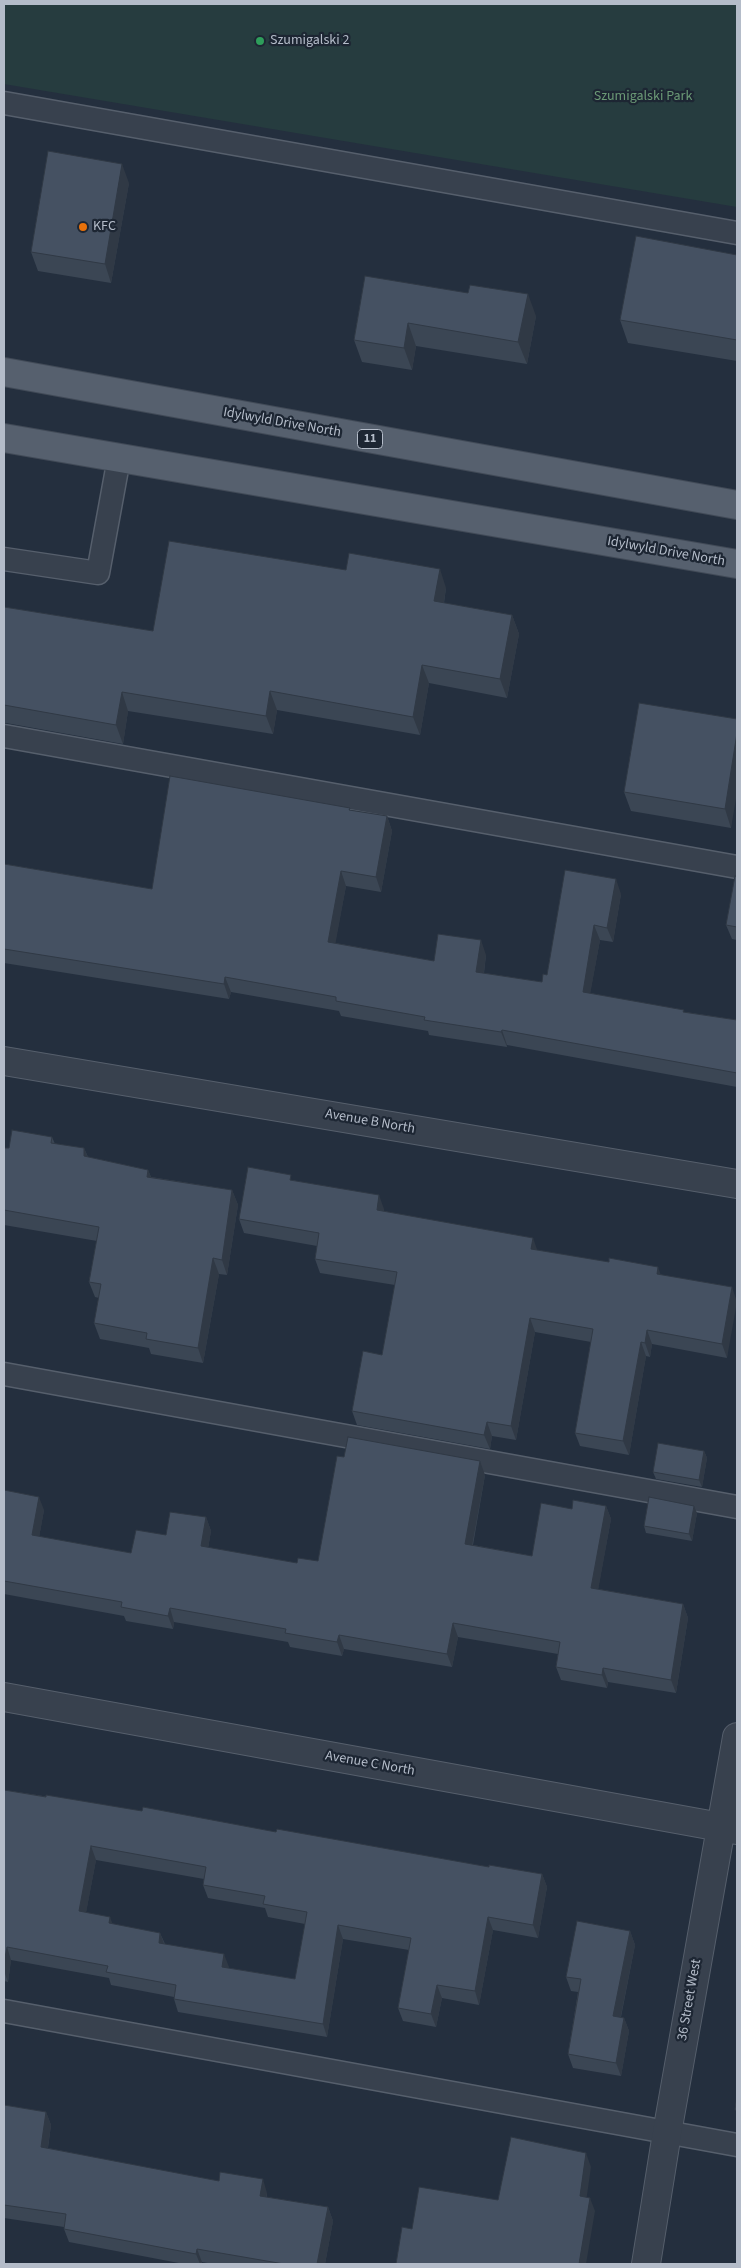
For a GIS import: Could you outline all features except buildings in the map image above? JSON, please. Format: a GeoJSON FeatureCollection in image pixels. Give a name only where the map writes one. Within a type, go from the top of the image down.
{"type":"FeatureCollection","features":[{"type":"Feature","properties":{"kind":"main road","name":"Idylwyld Drive North"},"geometry":{"type":"LineString","coordinates":[[4,372],[737,505]]}},
{"type":"Feature","properties":{"kind":"main road","name":"Idylwyld Drive North"},"geometry":{"type":"LineString","coordinates":[[4,438],[737,564]]}},
{"type":"Feature","properties":{"kind":"street","name":"Avenue B North"},"geometry":{"type":"LineString","coordinates":[[4,1061],[737,1184]]}},
{"type":"Feature","properties":{"kind":"street","name":"Avenue C North"},"geometry":{"type":"LineString","coordinates":[[4,1697],[729,1828]]}},
{"type":"Feature","properties":{"kind":"street","name":"36 Street West"},"geometry":{"type":"LineString","coordinates":[[646,2264],[667,2132],[729,1828],[737,1737]]}},
{"type":"Feature","properties":{"kind":"lane"},"geometry":{"type":"LineString","coordinates":[[4,103],[737,233]]}},
{"type":"Feature","properties":{"kind":"lane"},"geometry":{"type":"LineString","coordinates":[[4,559],[98,573],[119,458]]}},
{"type":"Feature","properties":{"kind":"lane"},"geometry":{"type":"LineString","coordinates":[[4,736],[737,867]]}},
{"type":"Feature","properties":{"kind":"lane"},"geometry":{"type":"LineString","coordinates":[[4,1374],[737,1507]]}},
{"type":"Feature","properties":{"kind":"lane"},"geometry":{"type":"LineString","coordinates":[[4,2011],[737,2145]]}},
{"type":"Feature","properties":{"kind":"green space","name":"Szumigalski Park"},"geometry":{"type":"Polygon","coordinates":[[[4,4],[737,4],[737,207],[4,84],[4,4]]]}},
{"type":"Feature","properties":{"kind":"place","name":"Szumigalski 2"},"geometry":{"type":"Point","coordinates":[260,41]}},
{"type":"Feature","properties":{"kind":"place","name":"KFC"},"geometry":{"type":"Point","coordinates":[83,227]}}]}
